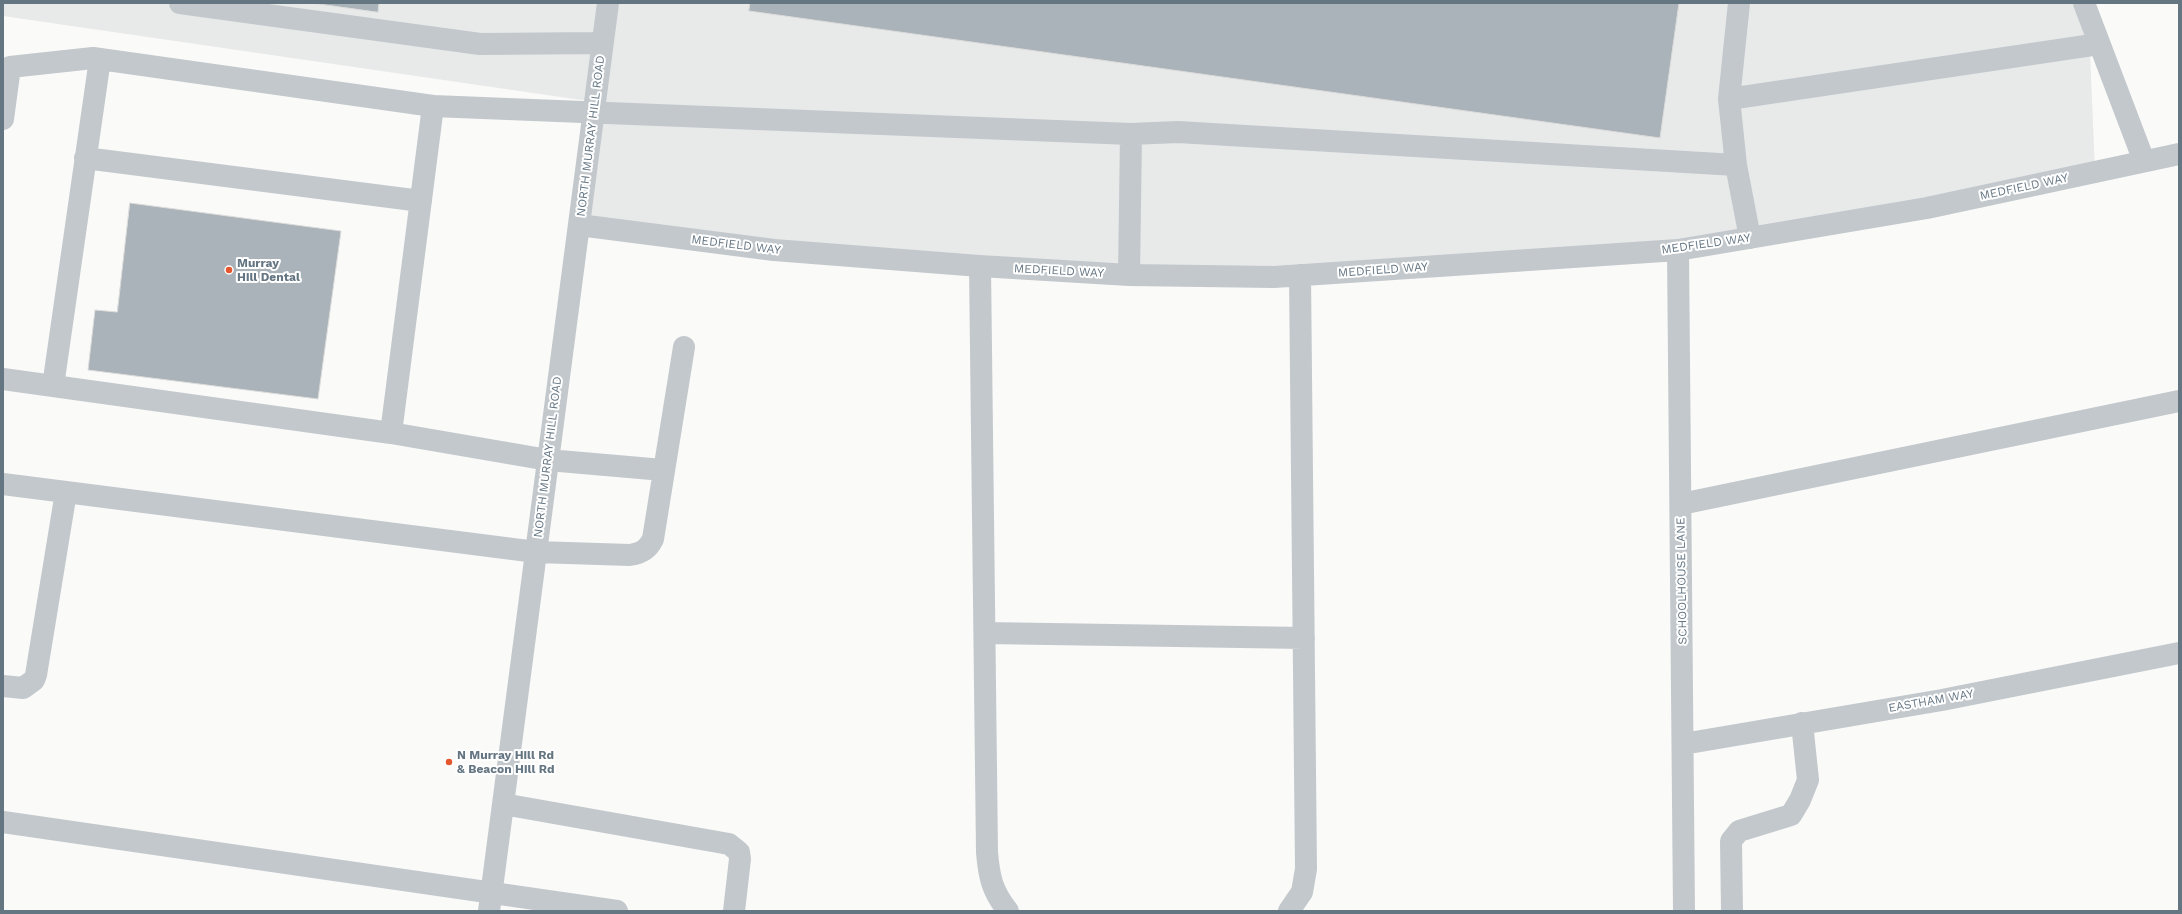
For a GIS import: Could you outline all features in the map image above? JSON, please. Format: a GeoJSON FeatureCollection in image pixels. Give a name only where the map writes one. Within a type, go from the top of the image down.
{"type":"FeatureCollection","features":[{"type":"Feature","properties":{"kind":"street"},"geometry":{"type":"LineString","coordinates":[[180,3],[480,44],[602,44]]}},
{"type":"Feature","properties":{"kind":"street","name":"NORTH MURRAY HILL ROAD"},"geometry":{"type":"LineString","coordinates":[[490,902],[608,3]]}},
{"type":"Feature","properties":{"kind":"street"},"geometry":{"type":"LineString","coordinates":[[1739,3],[1729,99],[1736,165],[1750,238]]}},
{"type":"Feature","properties":{"kind":"street"},"geometry":{"type":"LineString","coordinates":[[2084,3],[2144,161]]}},
{"type":"Feature","properties":{"kind":"street"},"geometry":{"type":"LineString","coordinates":[[1729,99],[2099,44]]}},
{"type":"Feature","properties":{"kind":"street"},"geometry":{"type":"LineString","coordinates":[[3,119],[10,67],[93,58],[433,106],[1131,134],[1178,132],[1736,165]]}},
{"type":"Feature","properties":{"kind":"street"},"geometry":{"type":"LineString","coordinates":[[53,386],[100,59]]}},
{"type":"Feature","properties":{"kind":"street"},"geometry":{"type":"LineString","coordinates":[[390,433],[433,106]]}},
{"type":"Feature","properties":{"kind":"street"},"geometry":{"type":"LineString","coordinates":[[1128,275],[1131,134]]}},
{"type":"Feature","properties":{"kind":"street","name":"MEDFIELD WAY"},"geometry":{"type":"LineString","coordinates":[[579,225],[774,250],[980,266],[1128,275],[1274,277],[1678,250],[1927,208],[2179,154]]}},
{"type":"Feature","properties":{"kind":"street"},"geometry":{"type":"LineString","coordinates":[[86,158],[421,201]]}},
{"type":"Feature","properties":{"kind":"street","name":"SCHOOLHOUSE LANE"},"geometry":{"type":"LineString","coordinates":[[1678,250],[1684,911]]}},
{"type":"Feature","properties":{"kind":"street"},"geometry":{"type":"LineString","coordinates":[[980,266],[989,877],[997,898],[1008,911]]}},
{"type":"Feature","properties":{"kind":"street"},"geometry":{"type":"LineString","coordinates":[[1289,911],[1302,892],[1306,870],[1300,275]]}},
{"type":"Feature","properties":{"kind":"street"},"geometry":{"type":"LineString","coordinates":[[3,484],[536,552],[630,555],[640,553],[649,547],[653,539],[684,347]]}},
{"type":"Feature","properties":{"kind":"street"},"geometry":{"type":"LineString","coordinates":[[3,379],[390,433],[548,460],[663,470]]}},
{"type":"Feature","properties":{"kind":"street"},"geometry":{"type":"LineString","coordinates":[[1681,504],[2179,401]]}},
{"type":"Feature","properties":{"kind":"street"},"geometry":{"type":"LineString","coordinates":[[3,686],[23,688],[34,680],[36,675],[66,492]]}},
{"type":"Feature","properties":{"kind":"street"},"geometry":{"type":"LineString","coordinates":[[985,633],[1304,638]]}},
{"type":"Feature","properties":{"kind":"street","name":"EASTHAM WAY"},"geometry":{"type":"LineString","coordinates":[[1683,744],[1942,700],[2179,653]]}},
{"type":"Feature","properties":{"kind":"street"},"geometry":{"type":"LineString","coordinates":[[1732,911],[1731,841],[1739,831],[1791,815],[1800,800],[1808,780],[1802,723]]}},
{"type":"Feature","properties":{"kind":"street"},"geometry":{"type":"LineString","coordinates":[[503,804],[729,844],[739,852],[740,859],[734,911]]}},
{"type":"Feature","properties":{"kind":"street"},"geometry":{"type":"LineString","coordinates":[[3,822],[490,902],[617,911]]}},
{"type":"Feature","properties":{"kind":"shaded area"},"geometry":{"type":"Polygon","coordinates":[[[3,3],[2088,3],[2095,172],[1750,238],[1274,277],[579,225],[595,102],[3,16],[3,3]]]}},
{"type":"Feature","properties":{"kind":"building"},"geometry":{"type":"Polygon","coordinates":[[[312,3],[379,3],[378,12],[312,3]]]}},
{"type":"Feature","properties":{"kind":"building"},"geometry":{"type":"Polygon","coordinates":[[[750,3],[1679,3],[1660,138],[749,11],[750,3]]]}},
{"type":"Feature","properties":{"kind":"building","name":"Murray Hill Dental"},"geometry":{"type":"Polygon","coordinates":[[[130,203],[341,231],[318,399],[88,370],[95,310],[117,312],[130,203]]]}},
{"type":"Feature","properties":{"kind":"place","name":"Murray Hill Dental"},"geometry":{"type":"Point","coordinates":[229,270]}},
{"type":"Feature","properties":{"kind":"place","name":"N Murray Hill Rd & Beacon Hill Rd"},"geometry":{"type":"Point","coordinates":[449,762]}}]}
